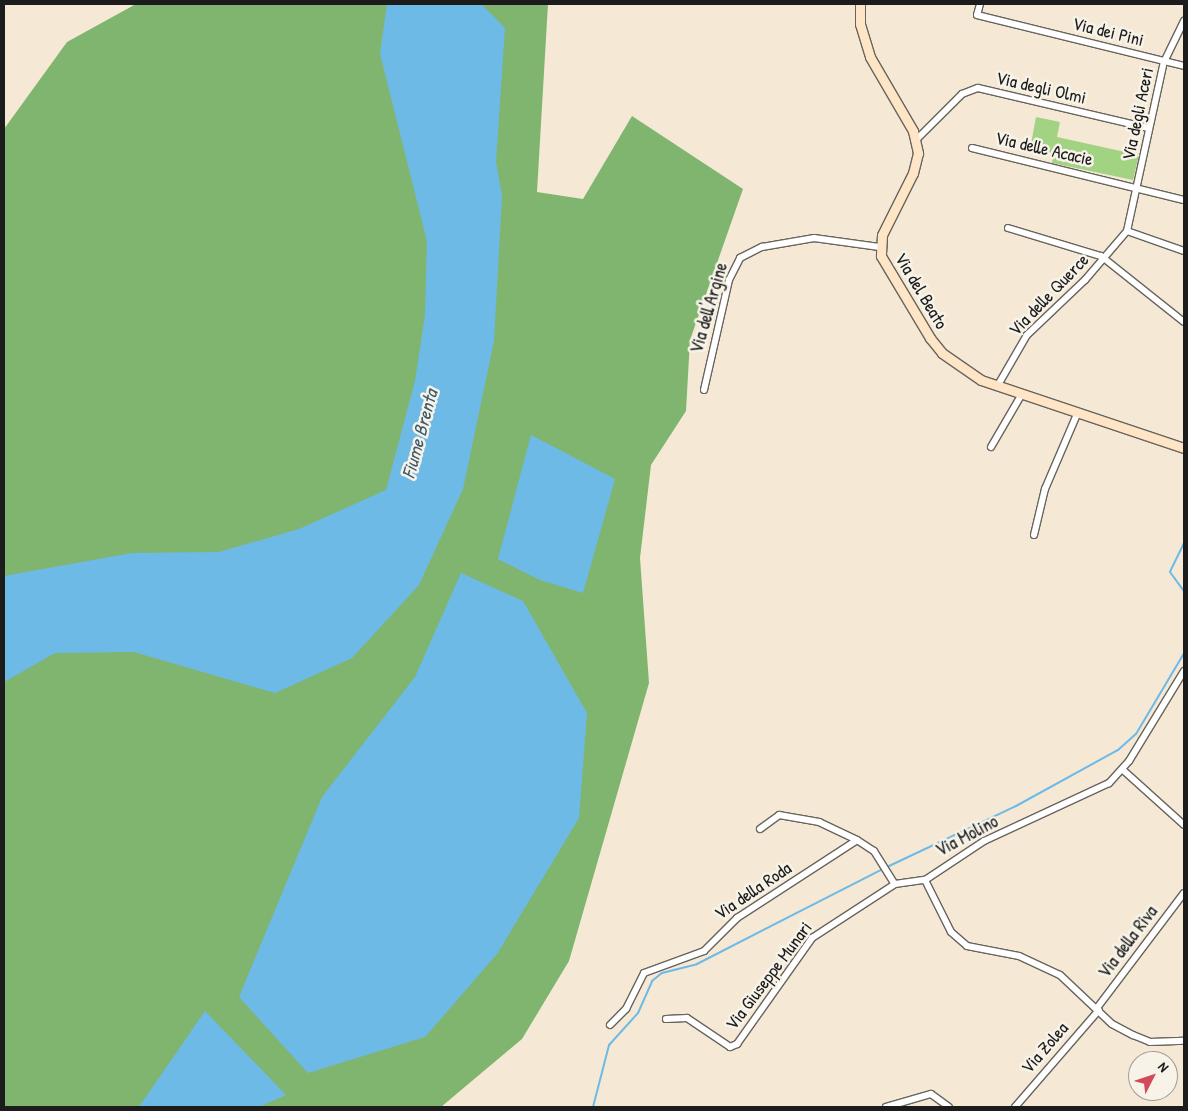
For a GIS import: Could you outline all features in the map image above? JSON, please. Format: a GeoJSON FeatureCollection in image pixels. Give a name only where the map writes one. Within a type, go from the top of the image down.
{"type":"FeatureCollection","features":[{"type":"Feature","properties":{"kind":"street"},"geometry":{"type":"LineString","coordinates":[[860,4],[860,24],[874,65],[916,140]]}},
{"type":"Feature","properties":{"kind":"street","name":"Via dei Pini"},"geometry":{"type":"LineString","coordinates":[[980,4],[977,15],[1184,66]]}},
{"type":"Feature","properties":{"kind":"street","name":"Via degli Aceri"},"geometry":{"type":"LineString","coordinates":[[1127,230],[1164,62],[1184,22]]}},
{"type":"Feature","properties":{"kind":"street","name":"Via degli Olmi"},"geometry":{"type":"LineString","coordinates":[[916,140],[962,94],[978,88],[1148,128]]}},
{"type":"Feature","properties":{"kind":"street","name":"Via del Beato"},"geometry":{"type":"LineString","coordinates":[[916,140],[913,174],[879,247],[886,268],[942,353],[981,380],[1184,448]]}},
{"type":"Feature","properties":{"kind":"street","name":"Via delle Acacie"},"geometry":{"type":"LineString","coordinates":[[972,148],[1138,187]]}},
{"type":"Feature","properties":{"kind":"street","name":"Via degli Aceri"},"geometry":{"type":"LineString","coordinates":[[1138,187],[1184,200]]}},
{"type":"Feature","properties":{"kind":"street"},"geometry":{"type":"LineString","coordinates":[[1008,228],[1104,259],[1184,322]]}},
{"type":"Feature","properties":{"kind":"street"},"geometry":{"type":"LineString","coordinates":[[1127,230],[1184,251]]}},
{"type":"Feature","properties":{"kind":"street","name":"Via delle Querce"},"geometry":{"type":"LineString","coordinates":[[998,386],[1027,335],[1104,259],[1127,230]]}},
{"type":"Feature","properties":{"kind":"street","name":"Via dell'Argine"},"geometry":{"type":"LineString","coordinates":[[704,390],[729,280],[740,258],[762,247],[814,238],[879,247]]}},
{"type":"Feature","properties":{"kind":"street"},"geometry":{"type":"LineString","coordinates":[[991,447],[1022,394]]}},
{"type":"Feature","properties":{"kind":"street"},"geometry":{"type":"LineString","coordinates":[[1034,535],[1051,473],[1078,412]]}},
{"type":"Feature","properties":{"kind":"street","name":"Via Molino"},"geometry":{"type":"LineString","coordinates":[[1184,671],[1122,770],[1108,783],[970,849],[924,880],[951,932],[967,946],[1004,951],[1039,964],[1060,975],[1112,1024],[1150,1042],[1184,1041]]}},
{"type":"Feature","properties":{"kind":"street"},"geometry":{"type":"LineString","coordinates":[[1122,770],[1184,825]]}},
{"type":"Feature","properties":{"kind":"street"},"geometry":{"type":"LineString","coordinates":[[760,829],[779,815],[818,822],[857,840],[882,864],[895,884],[924,880]]}},
{"type":"Feature","properties":{"kind":"street","name":"Via della Roda"},"geometry":{"type":"LineString","coordinates":[[610,1025],[626,1009],[644,974],[704,951],[736,918],[857,840]]}},
{"type":"Feature","properties":{"kind":"street","name":"Via Giuseppe Munari"},"geometry":{"type":"LineString","coordinates":[[666,1019],[687,1018],[730,1047],[737,1044],[812,938],[895,884]]}},
{"type":"Feature","properties":{"kind":"street","name":"Via della Riva"},"geometry":{"type":"LineString","coordinates":[[1098,1009],[1184,893]]}},
{"type":"Feature","properties":{"kind":"street","name":"Via Zolea"},"geometry":{"type":"LineString","coordinates":[[1015,1107],[1098,1009]]}},
{"type":"Feature","properties":{"kind":"street"},"geometry":{"type":"LineString","coordinates":[[886,1107],[931,1094],[949,1107]]}},
{"type":"Feature","properties":{"kind":"green space"},"geometry":{"type":"Polygon","coordinates":[[[136,4],[548,4],[537,192],[583,199],[632,116],[743,189],[690,340],[686,411],[651,465],[640,558],[649,683],[569,961],[522,1039],[441,1107],[4,1107],[4,129],[67,42],[136,4]]]}},
{"type":"Feature","properties":{"kind":"green space"},"geometry":{"type":"Polygon","coordinates":[[[1036,117],[1060,122],[1057,137],[1139,155],[1133,180],[1052,163],[1053,154],[1030,149],[1036,117]]]}},
{"type":"Feature","properties":{"kind":"water","name":"Fiume Brenta"},"geometry":{"type":"Polygon","coordinates":[[[387,4],[481,4],[505,28],[496,162],[502,196],[494,341],[463,489],[419,585],[352,658],[275,693],[134,652],[55,653],[4,682],[4,576],[132,553],[219,552],[299,529],[386,490],[415,381],[425,315],[427,241],[380,54],[387,4]]]}},
{"type":"Feature","properties":{"kind":"water"},"geometry":{"type":"Polygon","coordinates":[[[531,435],[615,479],[583,593],[540,580],[498,559],[531,435]]]}},
{"type":"Feature","properties":{"kind":"water"},"geometry":{"type":"Polygon","coordinates":[[[461,573],[523,601],[587,713],[579,818],[497,954],[425,1037],[308,1073],[239,997],[322,797],[415,677],[461,573]]]}},
{"type":"Feature","properties":{"kind":"water"},"geometry":{"type":"Polygon","coordinates":[[[205,1011],[286,1095],[259,1107],[139,1107],[205,1011]]]}},
{"type":"Feature","properties":{"kind":"waterway"},"geometry":{"type":"LineString","coordinates":[[1184,543],[1170,572],[1184,591]]}},
{"type":"Feature","properties":{"kind":"waterway"},"geometry":{"type":"LineString","coordinates":[[887,867],[1016,806],[1118,750],[1136,734],[1184,653]]}},
{"type":"Feature","properties":{"kind":"waterway"},"geometry":{"type":"LineString","coordinates":[[593,1107],[609,1045],[638,1013],[652,981],[662,973],[697,964],[883,869]]}}]}
